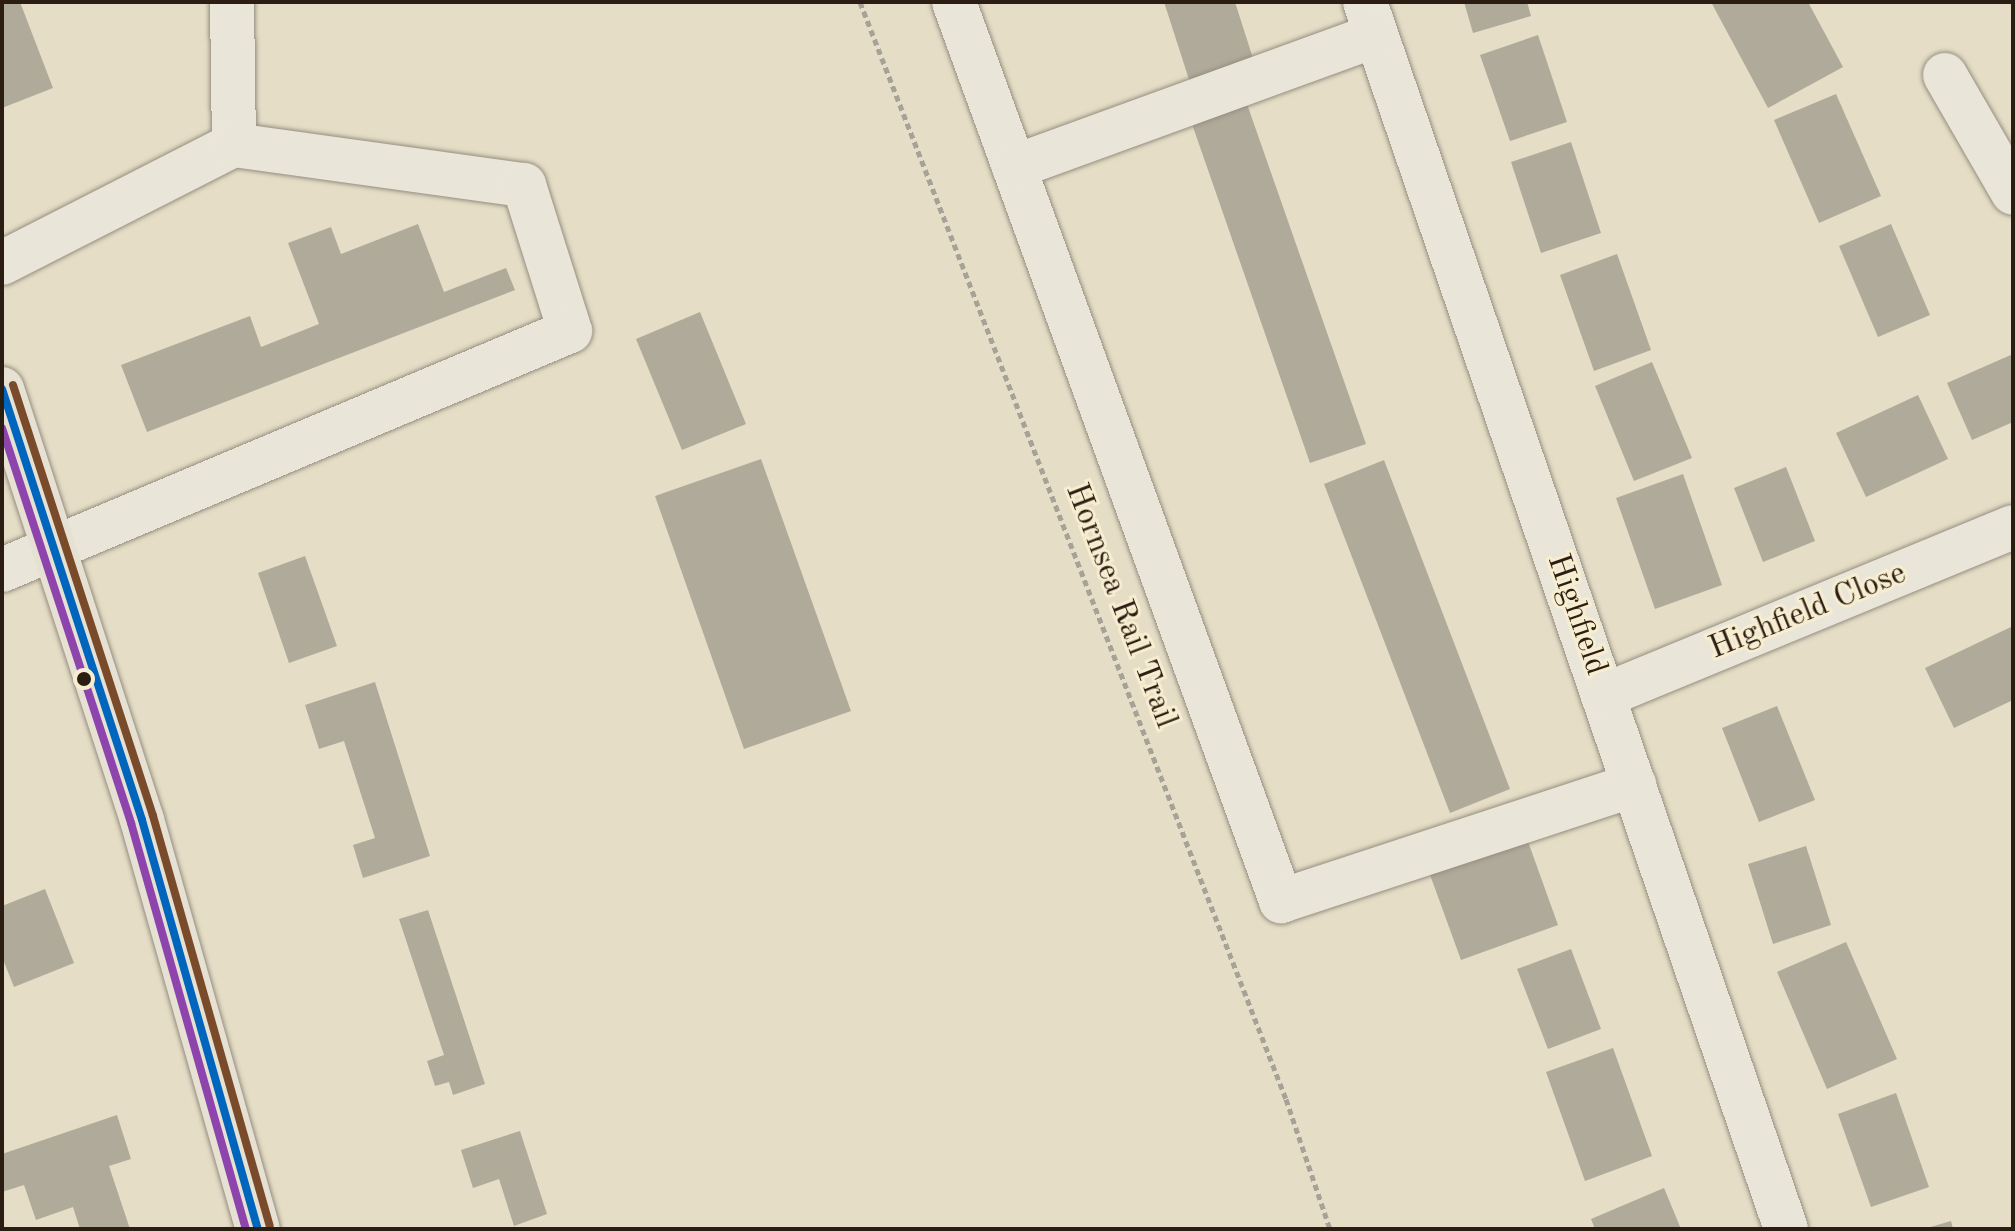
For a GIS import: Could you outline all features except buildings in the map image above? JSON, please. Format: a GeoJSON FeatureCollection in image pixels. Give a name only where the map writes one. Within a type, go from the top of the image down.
{"type":"FeatureCollection","features":[{"type":"Feature","properties":{"kind":"main road"},"geometry":{"type":"LineString","coordinates":[[2,389],[51,552],[142,820],[258,1229]]}},
{"type":"Feature","properties":{"kind":"street"},"geometry":{"type":"LineString","coordinates":[[232,2],[234,145]]}},
{"type":"Feature","properties":{"kind":"street"},"geometry":{"type":"LineString","coordinates":[[954,2],[1281,901],[1634,785]]}},
{"type":"Feature","properties":{"kind":"street"},"geometry":{"type":"LineString","coordinates":[[1014,167],[1371,19]]}},
{"type":"Feature","properties":{"kind":"street","name":"Highfield"},"geometry":{"type":"LineString","coordinates":[[1371,19],[1786,1229]]}},
{"type":"Feature","properties":{"kind":"street"},"geometry":{"type":"LineString","coordinates":[[1945,75],[2013,193]]}},
{"type":"Feature","properties":{"kind":"street"},"geometry":{"type":"LineString","coordinates":[[2,263],[234,145],[524,185],[570,331],[51,552],[2,570]]}},
{"type":"Feature","properties":{"kind":"street","name":"Highfield Close"},"geometry":{"type":"LineString","coordinates":[[1603,696],[2013,527]]}},
{"type":"Feature","properties":{"kind":"path","name":"Hornsea Rail Trail"},"geometry":{"type":"LineString","coordinates":[[860,2],[1280,1085],[1330,1229]]}},
{"type":"Feature","properties":{"kind":"transit line"},"geometry":{"type":"LineString","coordinates":[[13,385],[153,816],[270,1226]]}},
{"type":"Feature","properties":{"kind":"transit line"},"geometry":{"type":"LineString","coordinates":[[2,389],[142,820],[258,1229]]}},
{"type":"Feature","properties":{"kind":"transit line"},"geometry":{"type":"LineString","coordinates":[[2,428],[131,823],[246,1229]]}}]}
